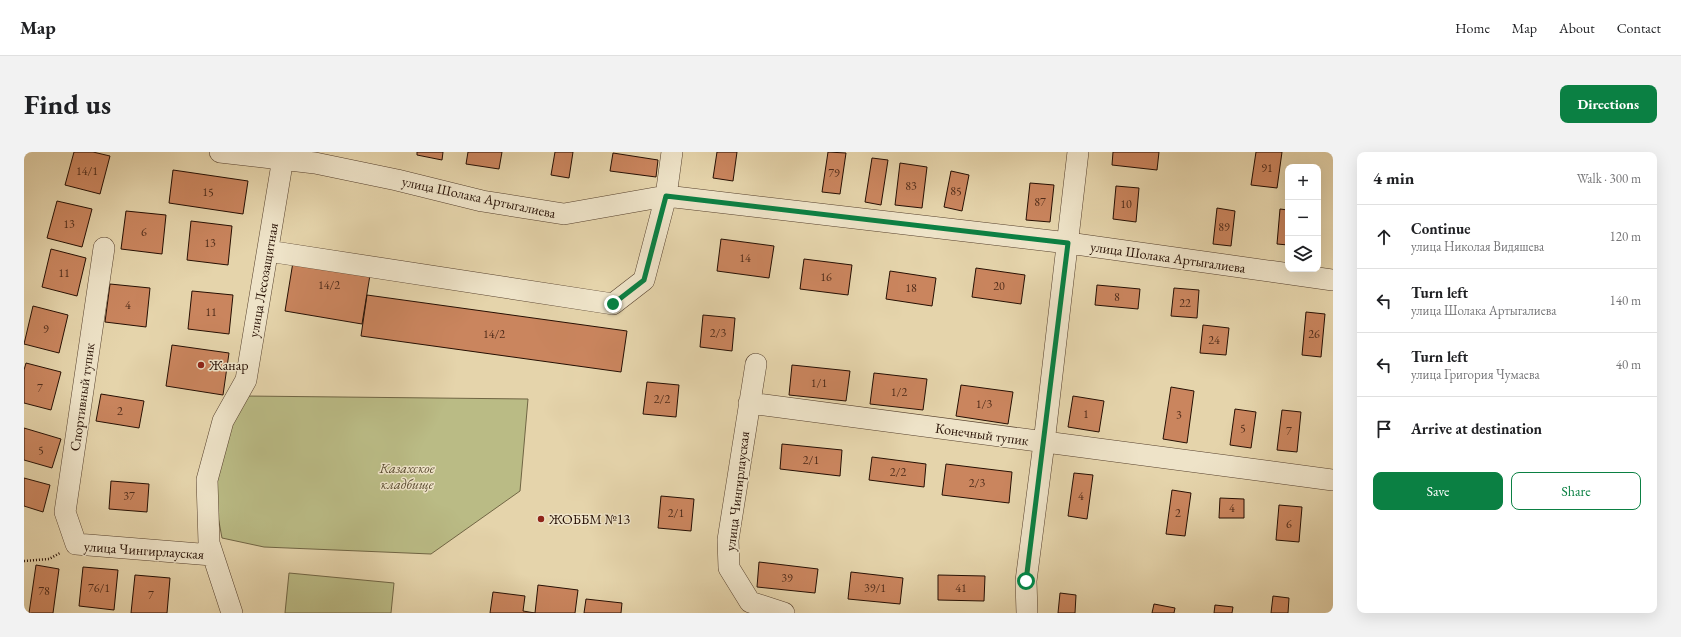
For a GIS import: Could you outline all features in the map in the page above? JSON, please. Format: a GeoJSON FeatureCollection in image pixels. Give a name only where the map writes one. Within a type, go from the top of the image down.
{"type":"FeatureCollection","features":[{"type":"Feature","properties":{"kind":"street","name":"улица Шолака Артыгалиева"},"geometry":{"type":"LineString","coordinates":[[220,152],[284,156],[397,180],[482,201],[564,214],[666,196],[1068,243],[1333,280]]}},
{"type":"Feature","properties":{"kind":"street"},"geometry":{"type":"LineString","coordinates":[[268,251],[613,304],[644,280],[666,196],[672,152]]}},
{"type":"Feature","properties":{"kind":"street"},"geometry":{"type":"LineString","coordinates":[[1027,613],[1026,581],[1044,443],[1078,152]]}},
{"type":"Feature","properties":{"kind":"street","name":"улица Лесозащитная"},"geometry":{"type":"LineString","coordinates":[[232,613],[209,543],[207,480],[223,421],[246,380],[284,156]]}},
{"type":"Feature","properties":{"kind":"street","name":"Спортивный тупик"},"geometry":{"type":"LineString","coordinates":[[76,544],[65,512],[104,248]]}},
{"type":"Feature","properties":{"kind":"street","name":"улица Чингирлауская"},"geometry":{"type":"LineString","coordinates":[[756,364],[728,540],[728,568],[750,602],[784,613]]}},
{"type":"Feature","properties":{"kind":"street","name":"Конечный тупик"},"geometry":{"type":"LineString","coordinates":[[749,403],[1333,480]]}},
{"type":"Feature","properties":{"kind":"street","name":"улица Чингирлауская"},"geometry":{"type":"LineString","coordinates":[[76,544],[212,555]]}},
{"type":"Feature","properties":{"kind":"path"},"geometry":{"type":"LineString","coordinates":[[24,561],[49,559],[76,544]]}},
{"type":"Feature","properties":{"kind":"green space","name":"Казахское кладбище"},"geometry":{"type":"Polygon","coordinates":[[[245,396],[528,399],[520,491],[431,554],[264,547],[222,538],[214,495],[228,431],[245,396]]]}},
{"type":"Feature","properties":{"kind":"green space"},"geometry":{"type":"Polygon","coordinates":[[[289,573],[394,583],[391,613],[285,613],[289,573]]]}},
{"type":"Feature","properties":{"kind":"building"},"geometry":{"type":"Polygon","coordinates":[[[74,152],[93,152],[110,156],[100,194],[65,185],[74,152]]]}},
{"type":"Feature","properties":{"kind":"building"},"geometry":{"type":"Polygon","coordinates":[[[417,152],[443,152],[442,160],[417,155],[417,152]]]}},
{"type":"Feature","properties":{"kind":"building"},"geometry":{"type":"Polygon","coordinates":[[[468,152],[502,152],[499,169],[466,164],[468,152]]]}},
{"type":"Feature","properties":{"kind":"building"},"geometry":{"type":"Polygon","coordinates":[[[555,152],[573,152],[569,178],[551,175],[555,152]]]}},
{"type":"Feature","properties":{"kind":"building"},"geometry":{"type":"Polygon","coordinates":[[[717,152],[737,152],[733,181],[713,178],[717,152]]]}},
{"type":"Feature","properties":{"kind":"building"},"geometry":{"type":"Polygon","coordinates":[[[828,152],[846,153],[840,194],[822,192],[828,152]]]}},
{"type":"Feature","properties":{"kind":"building"},"geometry":{"type":"Polygon","coordinates":[[[1113,152],[1159,152],[1157,170],[1112,165],[1113,152]]]}},
{"type":"Feature","properties":{"kind":"building"},"geometry":{"type":"Polygon","coordinates":[[[1256,152],[1282,152],[1277,188],[1251,185],[1256,152]]]}},
{"type":"Feature","properties":{"kind":"building"},"geometry":{"type":"Polygon","coordinates":[[[613,153],[658,160],[656,177],[610,171],[613,153]]]}},
{"type":"Feature","properties":{"kind":"building"},"geometry":{"type":"Polygon","coordinates":[[[872,158],[888,160],[881,205],[865,202],[872,158]]]}},
{"type":"Feature","properties":{"kind":"building"},"geometry":{"type":"Polygon","coordinates":[[[900,163],[927,167],[922,208],[895,205],[900,163]]]}},
{"type":"Feature","properties":{"kind":"building"},"geometry":{"type":"Polygon","coordinates":[[[173,170],[248,181],[243,214],[169,203],[173,170]]]}},
{"type":"Feature","properties":{"kind":"building"},"geometry":{"type":"Polygon","coordinates":[[[951,171],[969,175],[962,211],[944,207],[951,171]]]}},
{"type":"Feature","properties":{"kind":"building"},"geometry":{"type":"Polygon","coordinates":[[[1030,183],[1054,185],[1050,222],[1026,220],[1030,183]]]}},
{"type":"Feature","properties":{"kind":"building"},"geometry":{"type":"Polygon","coordinates":[[[1116,186],[1139,188],[1136,222],[1113,219],[1116,186]]]}},
{"type":"Feature","properties":{"kind":"building"},"geometry":{"type":"Polygon","coordinates":[[[57,201],[92,209],[82,247],[47,238],[57,201]]]}},
{"type":"Feature","properties":{"kind":"building"},"geometry":{"type":"Polygon","coordinates":[[[1217,208],[1235,211],[1231,246],[1213,244],[1217,208]]]}},
{"type":"Feature","properties":{"kind":"building"},"geometry":{"type":"Polygon","coordinates":[[[1280,209],[1285,210],[1285,245],[1277,244],[1280,209]]]}},
{"type":"Feature","properties":{"kind":"building"},"geometry":{"type":"Polygon","coordinates":[[[126,211],[166,215],[162,254],[121,249],[126,211]]]}},
{"type":"Feature","properties":{"kind":"building"},"geometry":{"type":"Polygon","coordinates":[[[191,221],[232,226],[228,265],[187,260],[191,221]]]}},
{"type":"Feature","properties":{"kind":"building"},"geometry":{"type":"Polygon","coordinates":[[[721,239],[774,246],[769,278],[717,271],[721,239]]]}},
{"type":"Feature","properties":{"kind":"building"},"geometry":{"type":"Polygon","coordinates":[[[51,249],[86,258],[77,296],[42,287],[51,249]]]}},
{"type":"Feature","properties":{"kind":"building"},"geometry":{"type":"Polygon","coordinates":[[[804,259],[852,265],[848,295],[800,289],[804,259]]]}},
{"type":"Feature","properties":{"kind":"building"},"geometry":{"type":"Polygon","coordinates":[[[293,262],[370,275],[362,324],[285,311],[293,262]]]}},
{"type":"Feature","properties":{"kind":"building"},"geometry":{"type":"Polygon","coordinates":[[[976,268],[1025,275],[1021,304],[972,297],[976,268]]]}},
{"type":"Feature","properties":{"kind":"building"},"geometry":{"type":"Polygon","coordinates":[[[890,271],[936,278],[932,306],[886,299],[890,271]]]}},
{"type":"Feature","properties":{"kind":"building"},"geometry":{"type":"Polygon","coordinates":[[[110,284],[150,288],[146,327],[105,322],[110,284]]]}},
{"type":"Feature","properties":{"kind":"building"},"geometry":{"type":"Polygon","coordinates":[[[1097,285],[1140,289],[1138,309],[1095,305],[1097,285]]]}},
{"type":"Feature","properties":{"kind":"building"},"geometry":{"type":"Polygon","coordinates":[[[1174,288],[1199,290],[1197,318],[1171,316],[1174,288]]]}},
{"type":"Feature","properties":{"kind":"building"},"geometry":{"type":"Polygon","coordinates":[[[192,291],[233,295],[229,334],[188,329],[192,291]]]}},
{"type":"Feature","properties":{"kind":"building"},"geometry":{"type":"Polygon","coordinates":[[[367,295],[627,331],[621,372],[361,336],[367,295]]]}},
{"type":"Feature","properties":{"kind":"building"},"geometry":{"type":"Polygon","coordinates":[[[33,306],[68,315],[59,353],[24,344],[33,306]]]}},
{"type":"Feature","properties":{"kind":"building"},"geometry":{"type":"Polygon","coordinates":[[[1306,312],[1325,314],[1321,357],[1302,355],[1306,312]]]}},
{"type":"Feature","properties":{"kind":"building"},"geometry":{"type":"Polygon","coordinates":[[[703,315],[735,318],[732,351],[700,347],[703,315]]]}},
{"type":"Feature","properties":{"kind":"building"},"geometry":{"type":"Polygon","coordinates":[[[1203,325],[1229,328],[1226,355],[1200,353],[1203,325]]]}},
{"type":"Feature","properties":{"kind":"building"},"geometry":{"type":"Polygon","coordinates":[[[172,345],[229,353],[223,395],[166,386],[172,345]]]}},
{"type":"Feature","properties":{"kind":"building"},"geometry":{"type":"Polygon","coordinates":[[[26,363],[61,372],[51,410],[24,403],[24,370],[26,363]]]}},
{"type":"Feature","properties":{"kind":"building"},"geometry":{"type":"Polygon","coordinates":[[[792,365],[850,371],[846,401],[789,395],[792,365]]]}},
{"type":"Feature","properties":{"kind":"building"},"geometry":{"type":"Polygon","coordinates":[[[874,373],[927,379],[923,410],[870,404],[874,373]]]}},
{"type":"Feature","properties":{"kind":"building"},"geometry":{"type":"Polygon","coordinates":[[[647,382],[679,385],[676,417],[643,414],[647,382]]]}},
{"type":"Feature","properties":{"kind":"building"},"geometry":{"type":"Polygon","coordinates":[[[961,385],[1013,392],[1008,424],[956,416],[961,385]]]}},
{"type":"Feature","properties":{"kind":"building"},"geometry":{"type":"Polygon","coordinates":[[[1171,387],[1194,391],[1187,443],[1163,439],[1171,387]]]}},
{"type":"Feature","properties":{"kind":"building"},"geometry":{"type":"Polygon","coordinates":[[[101,394],[144,401],[139,428],[96,421],[101,394]]]}},
{"type":"Feature","properties":{"kind":"building"},"geometry":{"type":"Polygon","coordinates":[[[1073,396],[1104,401],[1099,432],[1068,427],[1073,396]]]}},
{"type":"Feature","properties":{"kind":"building"},"geometry":{"type":"Polygon","coordinates":[[[1235,409],[1256,412],[1251,448],[1230,445],[1235,409]]]}},
{"type":"Feature","properties":{"kind":"building"},"geometry":{"type":"Polygon","coordinates":[[[1282,410],[1301,412],[1297,452],[1277,450],[1282,410]]]}},
{"type":"Feature","properties":{"kind":"building"},"geometry":{"type":"Polygon","coordinates":[[[24,428],[61,439],[52,468],[24,460],[24,428]]]}},
{"type":"Feature","properties":{"kind":"building"},"geometry":{"type":"Polygon","coordinates":[[[782,444],[842,450],[840,476],[780,469],[782,444]]]}},
{"type":"Feature","properties":{"kind":"building"},"geometry":{"type":"Polygon","coordinates":[[[872,457],[926,464],[924,487],[869,480],[872,457]]]}},
{"type":"Feature","properties":{"kind":"building"},"geometry":{"type":"Polygon","coordinates":[[[946,464],[1012,472],[1009,503],[942,495],[946,464]]]}},
{"type":"Feature","properties":{"kind":"building"},"geometry":{"type":"Polygon","coordinates":[[[1074,473],[1093,475],[1087,519],[1068,516],[1074,473]]]}},
{"type":"Feature","properties":{"kind":"building"},"geometry":{"type":"Polygon","coordinates":[[[24,478],[50,485],[43,512],[24,506],[24,478]]]}},
{"type":"Feature","properties":{"kind":"building"},"geometry":{"type":"Polygon","coordinates":[[[111,481],[149,484],[147,512],[109,509],[111,481]]]}},
{"type":"Feature","properties":{"kind":"building"},"geometry":{"type":"Polygon","coordinates":[[[1172,490],[1191,493],[1185,536],[1166,534],[1172,490]]]}},
{"type":"Feature","properties":{"kind":"building"},"geometry":{"type":"Polygon","coordinates":[[[661,496],[694,499],[691,531],[658,528],[661,496]]]}},
{"type":"Feature","properties":{"kind":"building"},"geometry":{"type":"Polygon","coordinates":[[[1220,498],[1244,499],[1244,518],[1219,518],[1220,498]]]}},
{"type":"Feature","properties":{"kind":"building"},"geometry":{"type":"Polygon","coordinates":[[[1279,505],[1302,507],[1299,542],[1276,540],[1279,505]]]}},
{"type":"Feature","properties":{"kind":"building"},"geometry":{"type":"Polygon","coordinates":[[[759,562],[818,569],[815,593],[757,587],[759,562]]]}},
{"type":"Feature","properties":{"kind":"building"},"geometry":{"type":"Polygon","coordinates":[[[36,565],[59,569],[53,613],[29,613],[36,565]]]}},
{"type":"Feature","properties":{"kind":"building"},"geometry":{"type":"Polygon","coordinates":[[[83,567],[118,570],[114,610],[79,606],[83,567]]]}},
{"type":"Feature","properties":{"kind":"building"},"geometry":{"type":"Polygon","coordinates":[[[851,572],[903,578],[900,604],[848,599],[851,572]]]}},
{"type":"Feature","properties":{"kind":"building"},"geometry":{"type":"Polygon","coordinates":[[[135,575],[170,578],[167,613],[131,613],[135,575]]]}},
{"type":"Feature","properties":{"kind":"building"},"geometry":{"type":"Polygon","coordinates":[[[938,575],[985,576],[984,601],[938,600],[938,575]]]}},
{"type":"Feature","properties":{"kind":"building"},"geometry":{"type":"Polygon","coordinates":[[[538,585],[578,590],[575,613],[535,613],[538,585]]]}},
{"type":"Feature","properties":{"kind":"building"},"geometry":{"type":"Polygon","coordinates":[[[493,592],[525,596],[523,611],[535,613],[490,613],[493,592]]]}},
{"type":"Feature","properties":{"kind":"building"},"geometry":{"type":"Polygon","coordinates":[[[1060,593],[1076,595],[1075,613],[1058,613],[1060,593]]]}},
{"type":"Feature","properties":{"kind":"building"},"geometry":{"type":"Polygon","coordinates":[[[1273,596],[1289,598],[1288,613],[1271,613],[1273,596]]]}},
{"type":"Feature","properties":{"kind":"building"},"geometry":{"type":"Polygon","coordinates":[[[586,599],[622,603],[621,613],[584,613],[586,599]]]}},
{"type":"Feature","properties":{"kind":"building"},"geometry":{"type":"Polygon","coordinates":[[[1154,604],[1175,608],[1174,613],[1152,613],[1154,604]]]}},
{"type":"Feature","properties":{"kind":"building"},"geometry":{"type":"Polygon","coordinates":[[[1215,605],[1233,607],[1232,613],[1214,613],[1215,605]]]}},
{"type":"Feature","properties":{"kind":"place","name":"Жанар"},"geometry":{"type":"Point","coordinates":[201,365]}},
{"type":"Feature","properties":{"kind":"place","name":"ЖОББМ №13"},"geometry":{"type":"Point","coordinates":[541,519]}},
{"type":"Feature","properties":{"kind":"route"},"geometry":{"type":"LineString","coordinates":[[613,304],[644,280],[666,196],[1068,243],[1026,581]]}}]}
